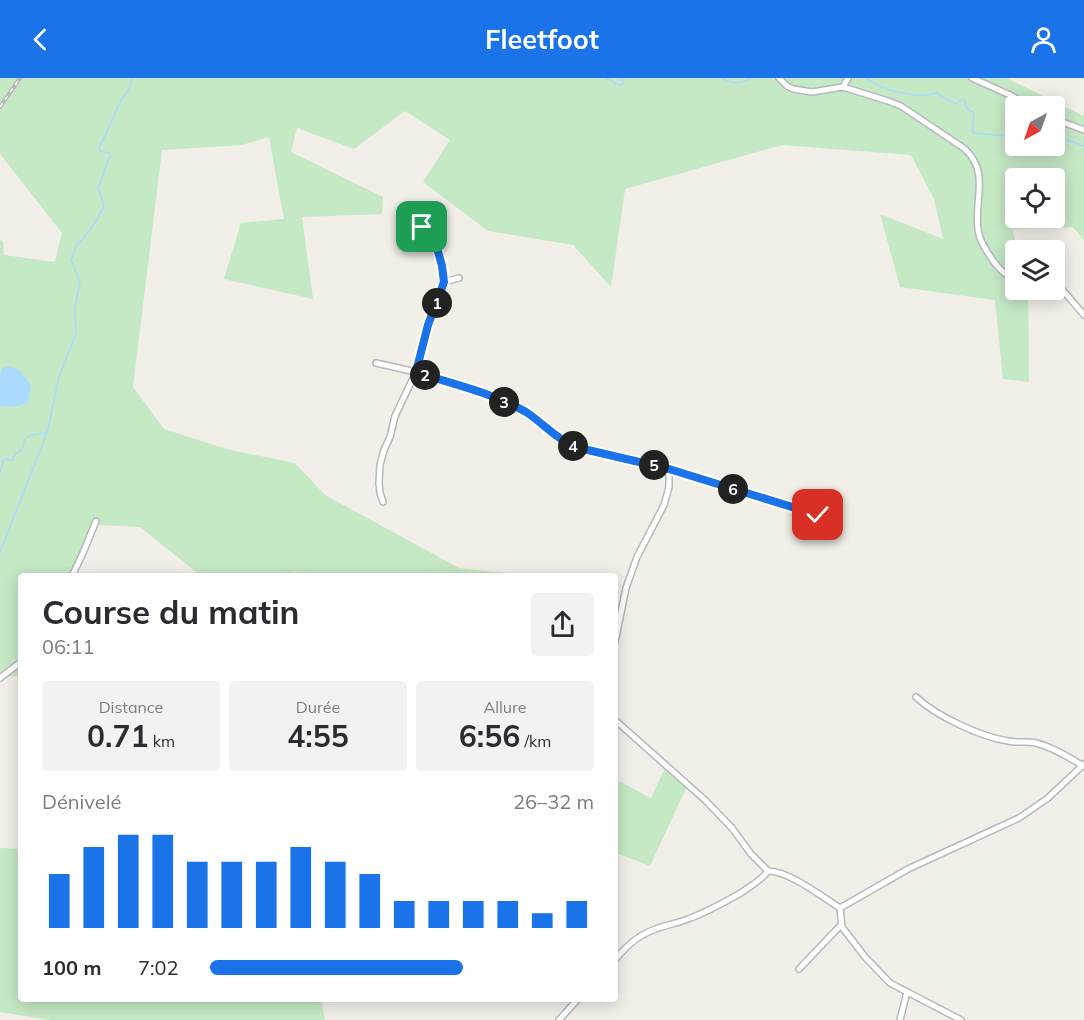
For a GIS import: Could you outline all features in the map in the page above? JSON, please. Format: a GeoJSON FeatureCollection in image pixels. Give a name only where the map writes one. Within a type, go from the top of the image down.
{"type":"FeatureCollection","features":[{"type":"Feature","properties":{"kind":"street"},"geometry":{"type":"LineString","coordinates":[[843,87],[848,78]]}},
{"type":"Feature","properties":{"kind":"street"},"geometry":{"type":"LineString","coordinates":[[972,78],[1012,96]]}},
{"type":"Feature","properties":{"kind":"street"},"geometry":{"type":"LineString","coordinates":[[779,79],[787,86],[812,92],[843,87],[901,106],[970,154],[980,179],[978,214],[980,236],[986,249],[1005,274]]}},
{"type":"Feature","properties":{"kind":"street"},"geometry":{"type":"LineString","coordinates":[[1065,123],[1084,130]]}},
{"type":"Feature","properties":{"kind":"street"},"geometry":{"type":"LineString","coordinates":[[383,502],[379,483],[384,450],[395,416],[416,372],[428,325],[444,282],[436,244],[422,227]]}},
{"type":"Feature","properties":{"kind":"street"},"geometry":{"type":"LineString","coordinates":[[444,282],[459,278]]}},
{"type":"Feature","properties":{"kind":"street"},"geometry":{"type":"LineString","coordinates":[[1065,293],[1084,315]]}},
{"type":"Feature","properties":{"kind":"street"},"geometry":{"type":"LineString","coordinates":[[376,363],[416,372],[491,396],[533,417],[557,437],[575,447],[669,469],[818,515],[830,514]]}},
{"type":"Feature","properties":{"kind":"street"},"geometry":{"type":"LineString","coordinates":[[618,627],[626,588],[637,557],[664,505],[669,487],[669,469]]}},
{"type":"Feature","properties":{"kind":"street"},"geometry":{"type":"LineString","coordinates":[[74,573],[96,521]]}},
{"type":"Feature","properties":{"kind":"street"},"geometry":{"type":"LineString","coordinates":[[0,678],[18,664]]}},
{"type":"Feature","properties":{"kind":"street"},"geometry":{"type":"LineString","coordinates":[[840,908],[908,869],[1019,818],[1048,798],[1083,765],[1035,743],[1008,741],[985,735],[938,713],[916,697]]}},
{"type":"Feature","properties":{"kind":"street"},"geometry":{"type":"LineString","coordinates":[[618,723],[705,800],[768,871],[775,871],[795,880],[840,908]]}},
{"type":"Feature","properties":{"kind":"street"},"geometry":{"type":"LineString","coordinates":[[618,956],[639,937],[655,929],[690,919],[733,897],[752,886],[768,871]]}},
{"type":"Feature","properties":{"kind":"street"},"geometry":{"type":"LineString","coordinates":[[840,908],[841,925],[876,970],[890,983],[961,1020]]}},
{"type":"Feature","properties":{"kind":"street"},"geometry":{"type":"LineString","coordinates":[[799,969],[841,925]]}},
{"type":"Feature","properties":{"kind":"street"},"geometry":{"type":"LineString","coordinates":[[900,1020],[907,992]]}},
{"type":"Feature","properties":{"kind":"street"},"geometry":{"type":"LineString","coordinates":[[559,1020],[575,1002]]}},
{"type":"Feature","properties":{"kind":"green space"},"geometry":{"type":"Polygon","coordinates":[[[0,78],[1006,78],[1043,96],[1005,96],[1005,156],[1065,156],[1065,107],[1084,116],[1084,240],[1073,227],[1065,227],[1065,168],[1005,168],[1005,228],[1042,228],[1012,229],[1015,240],[1005,240],[1005,300],[1028,300],[1029,382],[1003,379],[995,300],[900,287],[880,214],[943,239],[934,199],[911,155],[782,145],[625,189],[611,287],[573,245],[488,231],[423,182],[450,140],[405,111],[354,149],[297,128],[291,152],[383,197],[382,214],[302,217],[313,299],[224,279],[241,223],[284,219],[269,137],[242,145],[162,150],[133,387],[164,429],[230,450],[295,463],[325,495],[459,568],[505,573],[197,573],[140,527],[98,525],[75,573],[18,573],[18,676],[0,677],[0,240],[3,241],[4,255],[55,262],[62,233],[0,154],[0,78]]]}},
{"type":"Feature","properties":{"kind":"green space"},"geometry":{"type":"Polygon","coordinates":[[[664,770],[689,782],[650,866],[618,854],[618,781],[651,798],[664,770]]]}},
{"type":"Feature","properties":{"kind":"green space"},"geometry":{"type":"Polygon","coordinates":[[[0,848],[18,849],[18,1002],[322,1002],[325,1020],[50,1020],[0,1012],[0,848]]]}},
{"type":"Feature","properties":{"kind":"water"},"geometry":{"type":"Polygon","coordinates":[[[9,366],[20,371],[31,385],[28,403],[12,407],[0,406],[0,375],[3,368],[9,366]]]}},
{"type":"Feature","properties":{"kind":"waterway"},"geometry":{"type":"LineString","coordinates":[[0,472],[3,461],[13,460],[15,454],[22,450],[29,436],[46,433],[48,429],[59,377],[76,334],[75,307],[80,282],[71,260],[77,245],[94,225],[104,206],[98,188],[110,156],[109,153],[100,151],[99,147],[129,89],[131,78]]}},
{"type":"Feature","properties":{"kind":"waterway"},"geometry":{"type":"LineString","coordinates":[[606,78],[619,85],[623,84],[621,78]]}},
{"type":"Feature","properties":{"kind":"waterway"},"geometry":{"type":"LineString","coordinates":[[722,78],[736,82],[751,78]]}},
{"type":"Feature","properties":{"kind":"waterway"},"geometry":{"type":"LineString","coordinates":[[866,78],[881,87],[900,93],[920,95],[937,93],[956,104],[962,99],[967,109],[974,113],[972,130],[974,133],[1005,136]]}},
{"type":"Feature","properties":{"kind":"waterway"},"geometry":{"type":"LineString","coordinates":[[1065,140],[1084,146]]}},
{"type":"Feature","properties":{"kind":"waterway"},"geometry":{"type":"LineString","coordinates":[[0,552],[47,433]]}},
{"type":"Feature","properties":{"kind":"railway"},"geometry":{"type":"LineString","coordinates":[[0,107],[20,78]]}},
{"type":"Feature","properties":{"kind":"route"},"geometry":{"type":"LineString","coordinates":[[422,227],[436,244],[444,282],[428,325],[416,372],[491,396],[524,411],[557,437],[575,447],[669,469],[818,515]]}}]}
